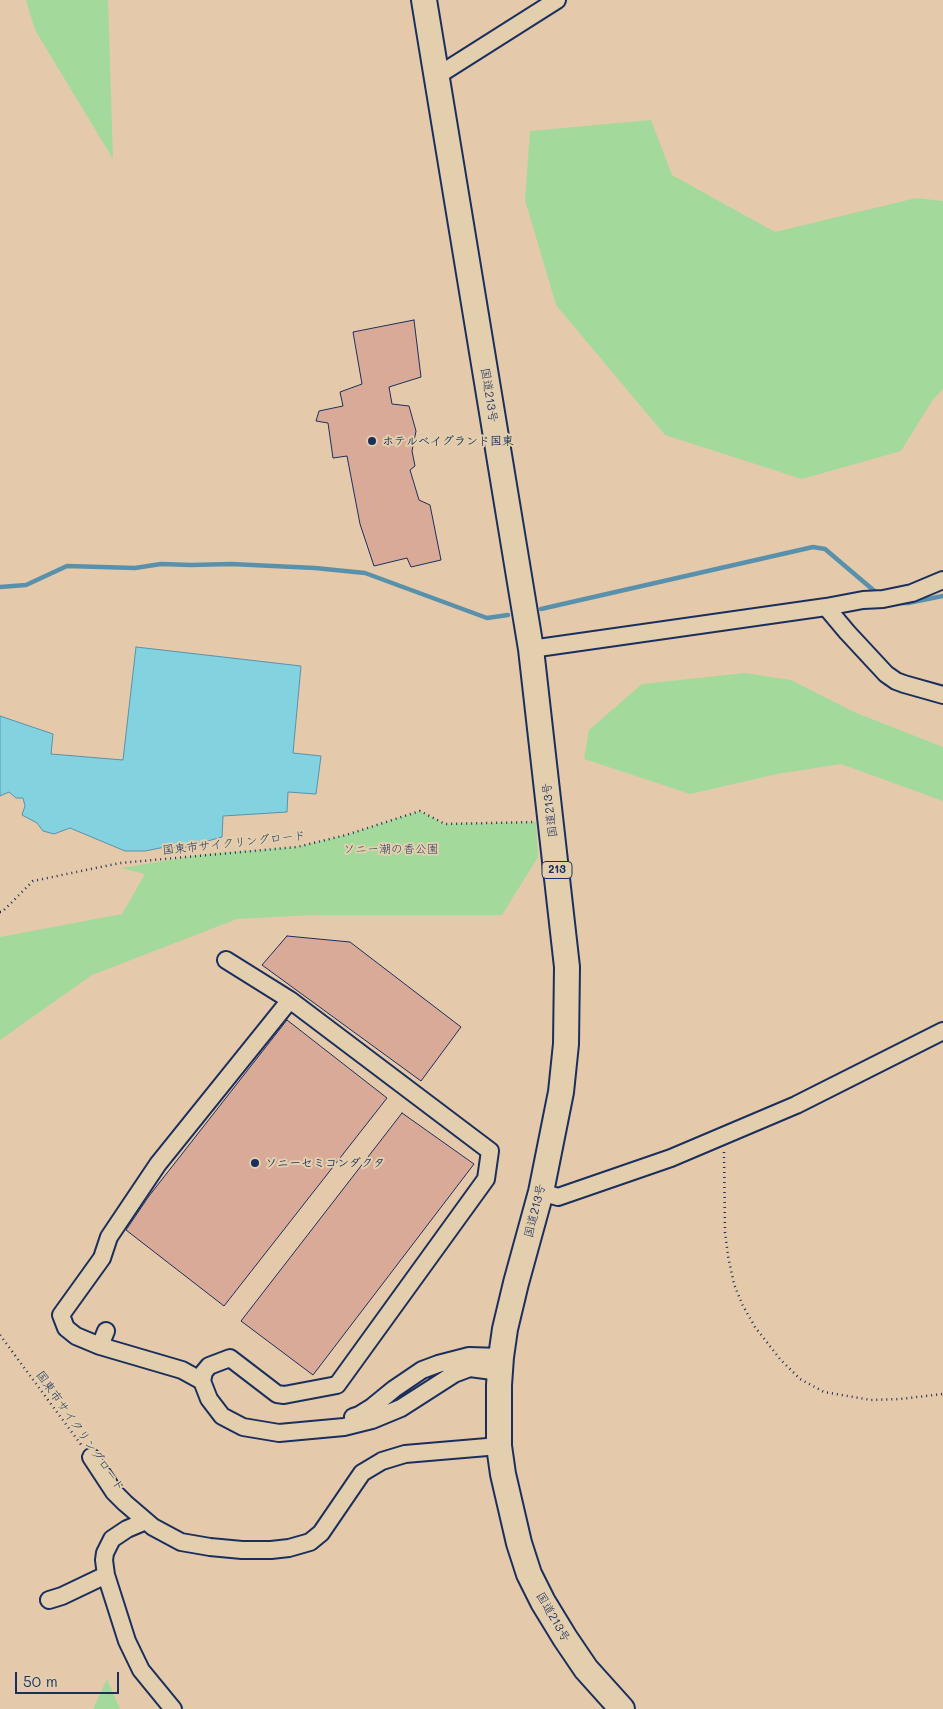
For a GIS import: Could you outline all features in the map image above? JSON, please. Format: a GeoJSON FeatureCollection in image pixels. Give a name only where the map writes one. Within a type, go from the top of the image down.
{"type":"FeatureCollection","features":[{"type":"Feature","properties":{"kind":"highway","name":"国道213号"},"geometry":{"type":"LineString","coordinates":[[424,0],[531,650],[567,966],[566,1044],[562,1083],[541,1192],[514,1292],[501,1365],[500,1446],[503,1474],[519,1543],[543,1602],[586,1669],[622,1709]]}},
{"type":"Feature","properties":{"kind":"street"},"geometry":{"type":"LineString","coordinates":[[437,76],[557,0]]}},
{"type":"Feature","properties":{"kind":"street"},"geometry":{"type":"LineString","coordinates":[[531,650],[912,593],[943,580]]}},
{"type":"Feature","properties":{"kind":"street"},"geometry":{"type":"LineString","coordinates":[[826,607],[886,674],[896,681],[943,695]]}},
{"type":"Feature","properties":{"kind":"street"},"geometry":{"type":"LineString","coordinates":[[226,960],[290,1000],[490,1151],[486,1179],[337,1385],[284,1395],[277,1394],[230,1358],[210,1366],[204,1372],[202,1380],[209,1399],[222,1416],[243,1427],[279,1433],[334,1428],[372,1420],[401,1408],[454,1374],[470,1368],[501,1365]]}},
{"type":"Feature","properties":{"kind":"street"},"geometry":{"type":"LineString","coordinates":[[202,1380],[182,1370],[103,1339],[76,1336],[66,1328],[62,1315],[102,1258],[109,1237],[158,1164],[290,1000]]}},
{"type":"Feature","properties":{"kind":"street"},"geometry":{"type":"LineString","coordinates":[[541,1192],[558,1197],[671,1158],[796,1105],[943,1030]]}},
{"type":"Feature","properties":{"kind":"street"},"geometry":{"type":"LineString","coordinates":[[88,1454],[114,1492],[153,1527],[181,1542],[242,1550],[289,1548],[310,1542],[322,1533],[362,1473],[382,1461],[405,1454],[500,1446]]}},
{"type":"Feature","properties":{"kind":"street"},"geometry":{"type":"LineString","coordinates":[[146,1521],[127,1529],[112,1539],[105,1553],[106,1575],[127,1641],[140,1670],[173,1709]]}},
{"type":"Feature","properties":{"kind":"street"},"geometry":{"type":"LineString","coordinates":[[49,1600],[62,1596],[106,1575]]}},
{"type":"Feature","properties":{"kind":"path","name":"国東市サイクリングロード"},"geometry":{"type":"LineString","coordinates":[[0,912],[33,881],[120,863],[297,847],[346,835],[420,811],[445,824],[536,822]]}},
{"type":"Feature","properties":{"kind":"path"},"geometry":{"type":"LineString","coordinates":[[724,1136],[725,1232],[734,1284],[742,1304],[755,1327],[780,1359],[800,1379],[824,1392],[871,1400],[907,1399],[943,1394]]}},
{"type":"Feature","properties":{"kind":"path","name":"国東市サイクリングロード"},"geometry":{"type":"LineString","coordinates":[[0,1335],[88,1454]]}},
{"type":"Feature","properties":{"kind":"green space"},"geometry":{"type":"Polygon","coordinates":[[[26,0],[108,0],[113,159],[35,30],[26,0]]]}},
{"type":"Feature","properties":{"kind":"green space"},"geometry":{"type":"Polygon","coordinates":[[[651,120],[672,175],[775,232],[916,198],[943,201],[943,389],[932,401],[901,451],[802,479],[665,435],[556,305],[525,200],[530,131],[651,120]]]}},
{"type":"Feature","properties":{"kind":"green space"},"geometry":{"type":"Polygon","coordinates":[[[745,673],[791,680],[854,712],[943,747],[943,801],[841,764],[777,774],[690,794],[584,759],[589,730],[642,684],[745,673]]]}},
{"type":"Feature","properties":{"kind":"green space","name":"ソニー潮の香公園"},"geometry":{"type":"Polygon","coordinates":[[[420,811],[445,824],[536,822],[538,857],[502,915],[314,915],[237,919],[92,975],[0,1040],[0,937],[122,914],[145,874],[121,868],[206,854],[297,847],[346,835],[420,811]]]}},
{"type":"Feature","properties":{"kind":"green space"},"geometry":{"type":"Polygon","coordinates":[[[107,1679],[120,1709],[93,1709],[107,1679]]]}},
{"type":"Feature","properties":{"kind":"water"},"geometry":{"type":"Polygon","coordinates":[[[136,647],[301,666],[293,753],[321,756],[316,794],[288,792],[287,812],[223,816],[222,837],[179,849],[170,846],[145,851],[125,851],[70,828],[54,834],[43,831],[37,823],[22,815],[25,806],[23,798],[16,798],[9,792],[0,796],[0,716],[53,734],[51,754],[123,760],[136,647]]]}},
{"type":"Feature","properties":{"kind":"building","name":"ホテルベイグランド国東"},"geometry":{"type":"Polygon","coordinates":[[[414,320],[421,377],[389,387],[392,404],[409,406],[416,431],[412,451],[415,466],[410,470],[419,500],[430,505],[441,560],[411,567],[407,558],[374,566],[360,524],[347,456],[333,458],[328,423],[316,421],[319,411],[343,406],[340,392],[362,384],[353,332],[414,320]]]}},
{"type":"Feature","properties":{"kind":"building"},"geometry":{"type":"Polygon","coordinates":[[[287,936],[350,942],[461,1027],[421,1081],[262,965],[287,936]]]}},
{"type":"Feature","properties":{"kind":"building","name":"ソニーセミコンダクタ"},"geometry":{"type":"Polygon","coordinates":[[[287,1020],[387,1098],[224,1306],[126,1230],[149,1196],[287,1020]]]}},
{"type":"Feature","properties":{"kind":"building"},"geometry":{"type":"Polygon","coordinates":[[[402,1113],[474,1164],[313,1375],[241,1321],[402,1113]]]}},
{"type":"Feature","properties":{"kind":"waterway"},"geometry":{"type":"LineString","coordinates":[[541,609],[813,547],[825,549],[878,594]]}},
{"type":"Feature","properties":{"kind":"waterway"},"geometry":{"type":"LineString","coordinates":[[0,587],[26,585],[67,566],[135,568],[161,564],[231,564],[315,568],[365,573],[487,618],[508,615]]}},
{"type":"Feature","properties":{"kind":"waterway"},"geometry":{"type":"LineString","coordinates":[[900,603],[943,596]]}},
{"type":"Feature","properties":{"kind":"place","name":"ホテルベイグランド国東"},"geometry":{"type":"Point","coordinates":[372,441]}},
{"type":"Feature","properties":{"kind":"place","name":"ソニーセミコンダクタ"},"geometry":{"type":"Point","coordinates":[255,1163]}}]}
